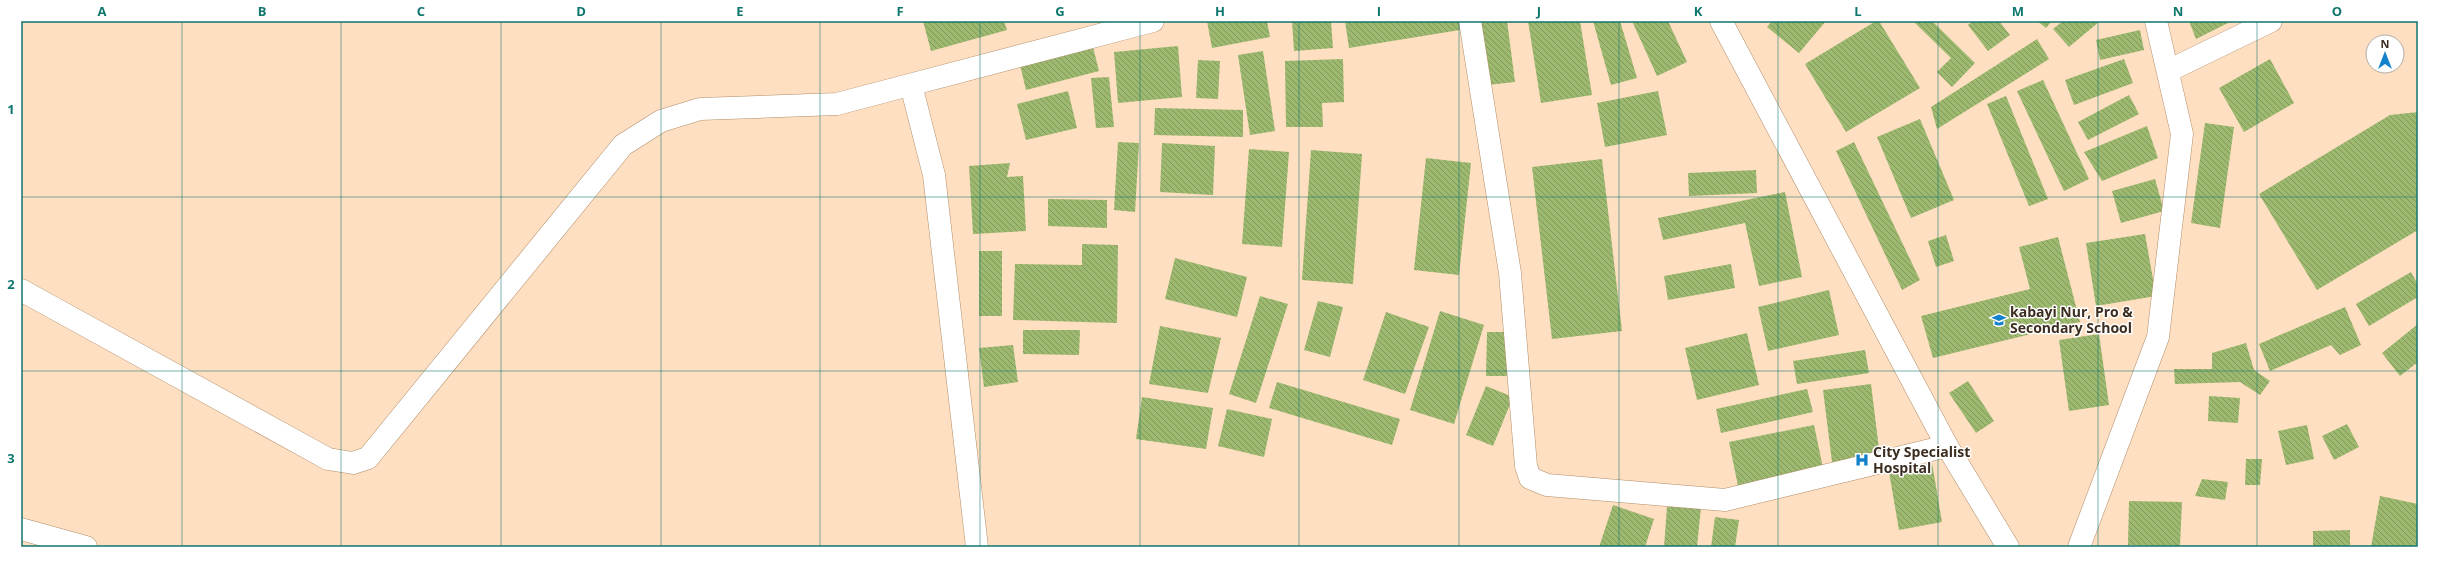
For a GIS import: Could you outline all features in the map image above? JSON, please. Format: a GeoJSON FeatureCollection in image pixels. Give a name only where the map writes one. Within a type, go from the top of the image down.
{"type":"FeatureCollection","features":[{"type":"Feature","properties":{"kind":"street"},"geometry":{"type":"LineString","coordinates":[[21,290],[328,459],[353,463],[368,458],[623,145],[661,121],[700,109],[837,104],[1153,21]]}},
{"type":"Feature","properties":{"kind":"street"},"geometry":{"type":"LineString","coordinates":[[1470,21],[1510,273],[1526,466],[1530,478],[1547,484],[1725,500],[1947,446]]}},
{"type":"Feature","properties":{"kind":"street"},"geometry":{"type":"LineString","coordinates":[[1721,21],[1947,446],[2008,547]]}},
{"type":"Feature","properties":{"kind":"street"},"geometry":{"type":"LineString","coordinates":[[2079,547],[2158,337],[2182,134],[2156,21]]}},
{"type":"Feature","properties":{"kind":"street"},"geometry":{"type":"LineString","coordinates":[[2168,71],[2271,21]]}},
{"type":"Feature","properties":{"kind":"street"},"geometry":{"type":"LineString","coordinates":[[911,85],[934,175],[977,547]]}},
{"type":"Feature","properties":{"kind":"street"},"geometry":{"type":"LineString","coordinates":[[21,529],[86,547]]}},
{"type":"Feature","properties":{"kind":"building"},"geometry":{"type":"Polygon","coordinates":[[[923,21],[1004,21],[1007,30],[931,51],[923,21]]]}},
{"type":"Feature","properties":{"kind":"building"},"geometry":{"type":"Polygon","coordinates":[[[1207,21],[1267,21],[1270,37],[1212,48],[1207,21]]]}},
{"type":"Feature","properties":{"kind":"building"},"geometry":{"type":"Polygon","coordinates":[[[1292,21],[1331,21],[1333,48],[1294,51],[1292,21]]]}},
{"type":"Feature","properties":{"kind":"building"},"geometry":{"type":"Polygon","coordinates":[[[1345,21],[1464,21],[1466,29],[1349,48],[1345,21]]]}},
{"type":"Feature","properties":{"kind":"building"},"geometry":{"type":"Polygon","coordinates":[[[1479,21],[1507,21],[1515,82],[1487,85],[1479,21]]]}},
{"type":"Feature","properties":{"kind":"building"},"geometry":{"type":"Polygon","coordinates":[[[1528,21],[1580,21],[1592,95],[1541,103],[1528,21]]]}},
{"type":"Feature","properties":{"kind":"building"},"geometry":{"type":"Polygon","coordinates":[[[1593,21],[1620,21],[1637,78],[1611,85],[1593,21]]]}},
{"type":"Feature","properties":{"kind":"building"},"geometry":{"type":"Polygon","coordinates":[[[1632,21],[1668,21],[1687,62],[1657,76],[1632,21]]]}},
{"type":"Feature","properties":{"kind":"building"},"geometry":{"type":"Polygon","coordinates":[[[1772,21],[1826,21],[1799,53],[1767,27],[1772,21]]]}},
{"type":"Feature","properties":{"kind":"building"},"geometry":{"type":"Polygon","coordinates":[[[1876,21],[1879,21],[1920,88],[1846,132],[1805,64],[1876,21]]]}},
{"type":"Feature","properties":{"kind":"building"},"geometry":{"type":"Polygon","coordinates":[[[1918,21],[1932,21],[1975,63],[1952,87],[1937,72],[1951,58],[1915,23],[1918,21]]]}},
{"type":"Feature","properties":{"kind":"building"},"geometry":{"type":"Polygon","coordinates":[[[1973,21],[1999,21],[2010,35],[1988,51],[1968,25],[1973,21]]]}},
{"type":"Feature","properties":{"kind":"building"},"geometry":{"type":"Polygon","coordinates":[[[2037,21],[2052,21],[2046,28],[2037,21]]]}},
{"type":"Feature","properties":{"kind":"building"},"geometry":{"type":"Polygon","coordinates":[[[2063,21],[2100,21],[2069,47],[2053,29],[2063,21]]]}},
{"type":"Feature","properties":{"kind":"building"},"geometry":{"type":"Polygon","coordinates":[[[2189,21],[2232,21],[2196,39],[2189,21]]]}},
{"type":"Feature","properties":{"kind":"building"},"geometry":{"type":"Polygon","coordinates":[[[2140,30],[2144,50],[2100,60],[2096,40],[2140,30]]]}},
{"type":"Feature","properties":{"kind":"building"},"geometry":{"type":"Polygon","coordinates":[[[2037,39],[2049,59],[1937,129],[1931,107],[2037,39]]]}},
{"type":"Feature","properties":{"kind":"building"},"geometry":{"type":"Polygon","coordinates":[[[1178,46],[1182,97],[1118,103],[1114,52],[1178,46]]]}},
{"type":"Feature","properties":{"kind":"building"},"geometry":{"type":"Polygon","coordinates":[[[1093,47],[1099,71],[1026,90],[1020,65],[1093,47]]]}},
{"type":"Feature","properties":{"kind":"building"},"geometry":{"type":"Polygon","coordinates":[[[1263,51],[1275,131],[1250,135],[1238,55],[1263,51]]]}},
{"type":"Feature","properties":{"kind":"building"},"geometry":{"type":"Polygon","coordinates":[[[1343,59],[1344,102],[1322,103],[1323,127],[1286,127],[1285,61],[1343,59]]]}},
{"type":"Feature","properties":{"kind":"building"},"geometry":{"type":"Polygon","coordinates":[[[2124,59],[2133,83],[2074,105],[2065,80],[2124,59]]]}},
{"type":"Feature","properties":{"kind":"building"},"geometry":{"type":"Polygon","coordinates":[[[2270,59],[2294,103],[2244,132],[2219,88],[2270,59]]]}},
{"type":"Feature","properties":{"kind":"building"},"geometry":{"type":"Polygon","coordinates":[[[1198,60],[1220,61],[1218,99],[1196,98],[1198,60]]]}},
{"type":"Feature","properties":{"kind":"building"},"geometry":{"type":"Polygon","coordinates":[[[1109,77],[1114,127],[1096,128],[1091,78],[1109,77]]]}},
{"type":"Feature","properties":{"kind":"building"},"geometry":{"type":"Polygon","coordinates":[[[2043,80],[2089,179],[2064,191],[2017,91],[2043,80]]]}},
{"type":"Feature","properties":{"kind":"building"},"geometry":{"type":"Polygon","coordinates":[[[1068,91],[1077,128],[1026,140],[1017,104],[1068,91]]]}},
{"type":"Feature","properties":{"kind":"building"},"geometry":{"type":"Polygon","coordinates":[[[1658,91],[1667,135],[1605,147],[1597,103],[1658,91]]]}},
{"type":"Feature","properties":{"kind":"building"},"geometry":{"type":"Polygon","coordinates":[[[2129,95],[2139,114],[2088,140],[2078,122],[2129,95]]]}},
{"type":"Feature","properties":{"kind":"building"},"geometry":{"type":"Polygon","coordinates":[[[2006,96],[2048,199],[2029,206],[1987,104],[2006,96]]]}},
{"type":"Feature","properties":{"kind":"building"},"geometry":{"type":"Polygon","coordinates":[[[1155,108],[1243,110],[1243,137],[1154,135],[1155,108]]]}},
{"type":"Feature","properties":{"kind":"building"},"geometry":{"type":"Polygon","coordinates":[[[2418,112],[2418,230],[2317,290],[2259,194],[2390,115],[2418,112]]]}},
{"type":"Feature","properties":{"kind":"building"},"geometry":{"type":"Polygon","coordinates":[[[1920,119],[1954,200],[1911,218],[1877,137],[1920,119]]]}},
{"type":"Feature","properties":{"kind":"building"},"geometry":{"type":"Polygon","coordinates":[[[2205,123],[2234,127],[2220,228],[2191,223],[2205,123]]]}},
{"type":"Feature","properties":{"kind":"building"},"geometry":{"type":"Polygon","coordinates":[[[2147,126],[2158,158],[2102,181],[2084,152],[2147,126]]]}},
{"type":"Feature","properties":{"kind":"building"},"geometry":{"type":"Polygon","coordinates":[[[1118,142],[1139,143],[1135,212],[1114,210],[1118,142]]]}},
{"type":"Feature","properties":{"kind":"building"},"geometry":{"type":"Polygon","coordinates":[[[1854,142],[1920,280],[1902,290],[1836,151],[1854,142]]]}},
{"type":"Feature","properties":{"kind":"building"},"geometry":{"type":"Polygon","coordinates":[[[1162,143],[1215,146],[1213,195],[1160,192],[1162,143]]]}},
{"type":"Feature","properties":{"kind":"building"},"geometry":{"type":"Polygon","coordinates":[[[1249,149],[1289,152],[1282,247],[1242,244],[1249,149]]]}},
{"type":"Feature","properties":{"kind":"building"},"geometry":{"type":"Polygon","coordinates":[[[1311,150],[1362,154],[1353,284],[1302,280],[1311,150]]]}},
{"type":"Feature","properties":{"kind":"building"},"geometry":{"type":"Polygon","coordinates":[[[1426,158],[1471,163],[1459,275],[1414,270],[1426,158]]]}},
{"type":"Feature","properties":{"kind":"building"},"geometry":{"type":"Polygon","coordinates":[[[1602,159],[1622,331],[1552,339],[1532,167],[1602,159]]]}},
{"type":"Feature","properties":{"kind":"building"},"geometry":{"type":"Polygon","coordinates":[[[1010,163],[1007,177],[1023,176],[1026,231],[973,234],[969,166],[1010,163]]]}},
{"type":"Feature","properties":{"kind":"building"},"geometry":{"type":"Polygon","coordinates":[[[1756,170],[1757,193],[1689,196],[1688,173],[1756,170]]]}},
{"type":"Feature","properties":{"kind":"building"},"geometry":{"type":"Polygon","coordinates":[[[2155,179],[2164,211],[2121,223],[2112,191],[2155,179]]]}},
{"type":"Feature","properties":{"kind":"building"},"geometry":{"type":"Polygon","coordinates":[[[1785,192],[1802,277],[1759,286],[1745,223],[1663,240],[1658,218],[1785,192]]]}},
{"type":"Feature","properties":{"kind":"building"},"geometry":{"type":"Polygon","coordinates":[[[1048,199],[1107,200],[1107,228],[1048,226],[1048,199]]]}},
{"type":"Feature","properties":{"kind":"building"},"geometry":{"type":"Polygon","coordinates":[[[2145,234],[2156,296],[2096,306],[2086,243],[2145,234]]]}},
{"type":"Feature","properties":{"kind":"building"},"geometry":{"type":"Polygon","coordinates":[[[1946,235],[1954,261],[1936,267],[1928,241],[1946,235]]]}},
{"type":"Feature","properties":{"kind":"building"},"geometry":{"type":"Polygon","coordinates":[[[2058,237],[2080,322],[1933,358],[1921,316],[2030,289],[2019,247],[2058,237]]]}},
{"type":"Feature","properties":{"kind":"building"},"geometry":{"type":"Polygon","coordinates":[[[1082,244],[1118,245],[1117,323],[1013,320],[1015,264],[1082,265],[1082,244]]]}},
{"type":"Feature","properties":{"kind":"building"},"geometry":{"type":"Polygon","coordinates":[[[979,251],[1002,251],[1002,316],[979,316],[979,251]]]}},
{"type":"Feature","properties":{"kind":"building"},"geometry":{"type":"Polygon","coordinates":[[[1175,258],[1247,277],[1237,317],[1165,299],[1175,258]]]}},
{"type":"Feature","properties":{"kind":"building"},"geometry":{"type":"Polygon","coordinates":[[[1731,264],[1735,288],[1668,300],[1664,276],[1731,264]]]}},
{"type":"Feature","properties":{"kind":"building"},"geometry":{"type":"Polygon","coordinates":[[[2411,272],[2418,285],[2418,297],[2369,326],[2356,304],[2411,272]]]}},
{"type":"Feature","properties":{"kind":"building"},"geometry":{"type":"Polygon","coordinates":[[[1829,290],[1839,335],[1768,351],[1758,307],[1829,290]]]}},
{"type":"Feature","properties":{"kind":"building"},"geometry":{"type":"Polygon","coordinates":[[[1260,296],[1288,304],[1256,403],[1229,394],[1260,296]]]}},
{"type":"Feature","properties":{"kind":"building"},"geometry":{"type":"Polygon","coordinates":[[[1318,301],[1343,307],[1330,357],[1304,350],[1318,301]]]}},
{"type":"Feature","properties":{"kind":"building"},"geometry":{"type":"Polygon","coordinates":[[[2345,307],[2361,345],[2340,355],[2331,345],[2270,371],[2259,344],[2345,307]]]}},
{"type":"Feature","properties":{"kind":"building"},"geometry":{"type":"Polygon","coordinates":[[[1440,311],[1484,325],[1454,424],[1410,410],[1440,311]]]}},
{"type":"Feature","properties":{"kind":"building"},"geometry":{"type":"Polygon","coordinates":[[[1386,312],[1429,327],[1405,394],[1363,380],[1386,312]]]}},
{"type":"Feature","properties":{"kind":"building"},"geometry":{"type":"Polygon","coordinates":[[[2418,324],[2418,362],[2400,376],[2382,353],[2418,324]]]}},
{"type":"Feature","properties":{"kind":"building"},"geometry":{"type":"Polygon","coordinates":[[[1160,326],[1221,338],[1208,393],[1149,384],[1160,326]]]}},
{"type":"Feature","properties":{"kind":"building"},"geometry":{"type":"Polygon","coordinates":[[[1023,330],[1080,330],[1079,355],[1023,354],[1023,330]]]}},
{"type":"Feature","properties":{"kind":"building"},"geometry":{"type":"Polygon","coordinates":[[[1487,332],[1510,332],[1509,376],[1486,376],[1487,332]]]}},
{"type":"Feature","properties":{"kind":"building"},"geometry":{"type":"Polygon","coordinates":[[[1747,333],[1759,385],[1697,400],[1685,348],[1747,333]]]}},
{"type":"Feature","properties":{"kind":"building"},"geometry":{"type":"Polygon","coordinates":[[[2099,334],[2109,405],[2069,411],[2059,340],[2099,334]]]}},
{"type":"Feature","properties":{"kind":"building"},"geometry":{"type":"Polygon","coordinates":[[[2246,343],[2254,370],[2270,381],[2260,395],[2240,382],[2175,384],[2174,369],[2212,369],[2212,353],[2246,343]]]}},
{"type":"Feature","properties":{"kind":"building"},"geometry":{"type":"Polygon","coordinates":[[[1013,345],[1018,382],[984,387],[979,348],[1013,345]]]}},
{"type":"Feature","properties":{"kind":"building"},"geometry":{"type":"Polygon","coordinates":[[[1865,350],[1869,373],[1797,384],[1793,361],[1865,350]]]}},
{"type":"Feature","properties":{"kind":"building"},"geometry":{"type":"Polygon","coordinates":[[[1968,381],[1994,421],[1976,433],[1949,393],[1968,381]]]}},
{"type":"Feature","properties":{"kind":"building"},"geometry":{"type":"Polygon","coordinates":[[[1277,382],[1400,419],[1392,445],[1269,408],[1277,382]]]}},
{"type":"Feature","properties":{"kind":"building"},"geometry":{"type":"Polygon","coordinates":[[[1871,384],[1880,457],[1832,462],[1823,390],[1871,384]]]}},
{"type":"Feature","properties":{"kind":"building"},"geometry":{"type":"Polygon","coordinates":[[[1486,386],[1513,397],[1493,446],[1466,435],[1486,386]]]}},
{"type":"Feature","properties":{"kind":"building"},"geometry":{"type":"Polygon","coordinates":[[[1807,389],[1813,412],[1721,433],[1716,409],[1807,389]]]}},
{"type":"Feature","properties":{"kind":"building"},"geometry":{"type":"Polygon","coordinates":[[[2209,396],[2240,398],[2238,423],[2208,421],[2209,396]]]}},
{"type":"Feature","properties":{"kind":"building"},"geometry":{"type":"Polygon","coordinates":[[[1142,397],[1213,408],[1206,449],[1136,439],[1142,397]]]}},
{"type":"Feature","properties":{"kind":"building"},"geometry":{"type":"Polygon","coordinates":[[[1227,409],[1272,419],[1264,457],[1218,446],[1227,409]]]}},
{"type":"Feature","properties":{"kind":"building"},"geometry":{"type":"Polygon","coordinates":[[[2347,424],[2359,447],[2334,460],[2322,436],[2347,424]]]}},
{"type":"Feature","properties":{"kind":"building"},"geometry":{"type":"Polygon","coordinates":[[[1814,425],[1823,468],[1738,486],[1729,442],[1814,425]]]}},
{"type":"Feature","properties":{"kind":"building"},"geometry":{"type":"Polygon","coordinates":[[[2307,425],[2314,459],[2286,465],[2278,431],[2307,425]]]}},
{"type":"Feature","properties":{"kind":"building"},"geometry":{"type":"Polygon","coordinates":[[[2246,459],[2262,459],[2260,485],[2245,485],[2246,459]]]}},
{"type":"Feature","properties":{"kind":"building"},"geometry":{"type":"Polygon","coordinates":[[[1932,463],[1942,522],[1899,530],[1889,472],[1932,463]]]}},
{"type":"Feature","properties":{"kind":"building"},"geometry":{"type":"Polygon","coordinates":[[[2202,479],[2228,482],[2225,500],[2195,496],[2202,479]]]}},
{"type":"Feature","properties":{"kind":"building"},"geometry":{"type":"Polygon","coordinates":[[[2380,496],[2418,504],[2418,547],[2371,547],[2380,496]]]}},
{"type":"Feature","properties":{"kind":"building"},"geometry":{"type":"Polygon","coordinates":[[[2129,501],[2182,502],[2180,546],[2128,545],[2129,501]]]}},
{"type":"Feature","properties":{"kind":"building"},"geometry":{"type":"Polygon","coordinates":[[[1613,505],[1654,519],[1645,547],[1599,547],[1613,505]]]}},
{"type":"Feature","properties":{"kind":"building"},"geometry":{"type":"Polygon","coordinates":[[[1667,507],[1701,507],[1697,547],[1664,547],[1667,507]]]}},
{"type":"Feature","properties":{"kind":"building"},"geometry":{"type":"Polygon","coordinates":[[[1715,517],[1739,520],[1735,547],[1711,547],[1715,517]]]}},
{"type":"Feature","properties":{"kind":"building"},"geometry":{"type":"Polygon","coordinates":[[[2350,530],[2350,547],[2313,547],[2313,531],[2350,530]]]}},
{"type":"Feature","properties":{"kind":"place","name":"kabayi Nur, Pro & Secondary School"},"geometry":{"type":"Point","coordinates":[1999,320]}},
{"type":"Feature","properties":{"kind":"place","name":"City Specialist Hospital"},"geometry":{"type":"Point","coordinates":[1862,460]}}]}
